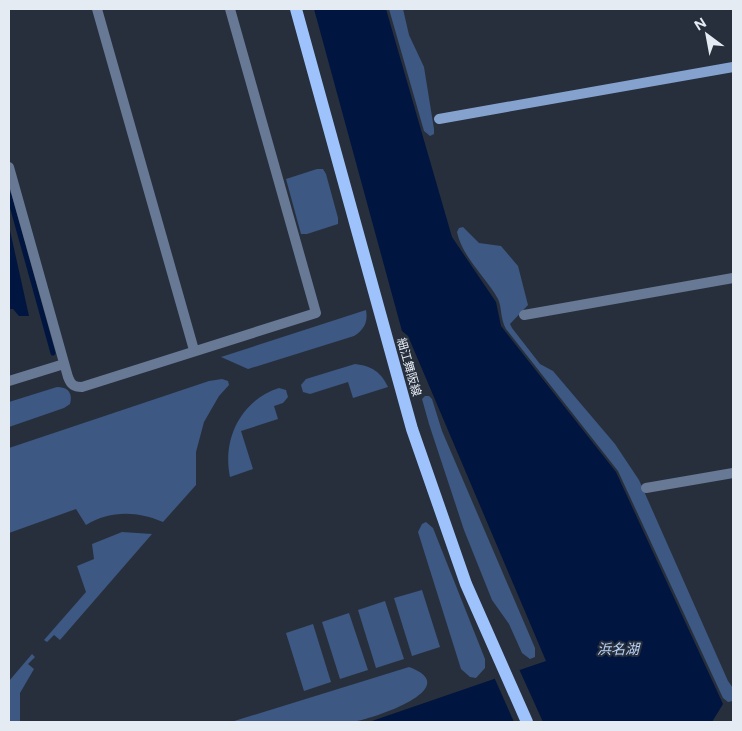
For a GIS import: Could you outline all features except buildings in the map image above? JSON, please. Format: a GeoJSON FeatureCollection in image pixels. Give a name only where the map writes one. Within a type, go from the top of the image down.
{"type":"FeatureCollection","features":[{"type":"Feature","properties":{"kind":"main road","name":"細江舞阪線"},"geometry":{"type":"LineString","coordinates":[[296,9],[412,430],[454,552],[501,666],[527,722]]}},
{"type":"Feature","properties":{"kind":"street"},"geometry":{"type":"LineString","coordinates":[[98,9],[194,350]]}},
{"type":"Feature","properties":{"kind":"street"},"geometry":{"type":"LineString","coordinates":[[9,167],[64,364],[70,383],[76,387],[82,387],[194,350],[316,313],[230,9]]}},
{"type":"Feature","properties":{"kind":"street"},"geometry":{"type":"LineString","coordinates":[[439,119],[733,67]]}},
{"type":"Feature","properties":{"kind":"street"},"geometry":{"type":"LineString","coordinates":[[524,315],[733,278]]}},
{"type":"Feature","properties":{"kind":"street"},"geometry":{"type":"LineString","coordinates":[[9,381],[64,364]]}},
{"type":"Feature","properties":{"kind":"street"},"geometry":{"type":"LineString","coordinates":[[646,488],[733,473]]}},
{"type":"Feature","properties":{"kind":"shaded area"},"geometry":{"type":"Polygon","coordinates":[[[389,9],[403,9],[409,35],[424,67],[434,129],[434,134],[430,136],[424,131],[389,9]]]}},
{"type":"Feature","properties":{"kind":"shaded area"},"geometry":{"type":"Polygon","coordinates":[[[317,169],[323,169],[326,174],[338,224],[307,234],[301,234],[286,179],[317,169]]]}},
{"type":"Feature","properties":{"kind":"shaded area"},"geometry":{"type":"Polygon","coordinates":[[[463,227],[479,243],[501,246],[518,266],[528,305],[510,324],[540,364],[553,371],[615,444],[639,480],[728,681],[733,688],[733,701],[728,702],[723,698],[618,471],[506,329],[498,299],[469,258],[460,241],[457,232],[459,228],[463,227]]]}},
{"type":"Feature","properties":{"kind":"shaded area"},"geometry":{"type":"Polygon","coordinates":[[[366,310],[367,318],[365,324],[361,331],[354,336],[248,369],[221,357],[366,310]]]}},
{"type":"Feature","properties":{"kind":"shaded area"},"geometry":{"type":"Polygon","coordinates":[[[355,364],[366,366],[375,371],[382,377],[388,387],[353,398],[348,382],[310,394],[303,392],[301,385],[306,379],[355,364]]]}},
{"type":"Feature","properties":{"kind":"shaded area"},"geometry":{"type":"Polygon","coordinates":[[[222,379],[228,381],[229,385],[219,396],[204,422],[196,452],[196,485],[163,522],[144,516],[124,514],[105,517],[86,525],[76,509],[9,533],[9,448],[209,381],[222,379]]]}},
{"type":"Feature","properties":{"kind":"shaded area"},"geometry":{"type":"Polygon","coordinates":[[[57,387],[69,391],[71,397],[70,404],[64,408],[9,427],[9,402],[57,387]]]}},
{"type":"Feature","properties":{"kind":"shaded area"},"geometry":{"type":"Polygon","coordinates":[[[279,388],[286,390],[288,397],[283,403],[274,406],[278,419],[241,431],[253,469],[230,477],[229,449],[237,423],[254,402],[279,388]]]}},
{"type":"Feature","properties":{"kind":"shaded area"},"geometry":{"type":"Polygon","coordinates":[[[425,396],[429,396],[432,399],[442,431],[535,648],[535,657],[530,659],[522,653],[509,624],[492,600],[464,530],[429,424],[422,399],[425,396]]]}},
{"type":"Feature","properties":{"kind":"shaded area"},"geometry":{"type":"Polygon","coordinates":[[[426,522],[433,528],[485,659],[485,668],[476,678],[470,677],[461,669],[418,532],[422,524],[426,522]]]}},
{"type":"Feature","properties":{"kind":"shaded area"},"geometry":{"type":"Polygon","coordinates":[[[122,532],[152,534],[60,640],[54,635],[47,642],[44,640],[86,592],[77,566],[94,559],[92,544],[122,532]]]}},
{"type":"Feature","properties":{"kind":"shaded area"},"geometry":{"type":"Polygon","coordinates":[[[422,590],[440,647],[412,656],[394,598],[422,590]]]}},
{"type":"Feature","properties":{"kind":"shaded area"},"geometry":{"type":"Polygon","coordinates":[[[385,601],[404,659],[376,668],[358,610],[385,601]]]}},
{"type":"Feature","properties":{"kind":"shaded area"},"geometry":{"type":"Polygon","coordinates":[[[349,613],[368,670],[340,679],[322,622],[349,613]]]}},
{"type":"Feature","properties":{"kind":"shaded area"},"geometry":{"type":"Polygon","coordinates":[[[313,624],[331,682],[304,691],[286,633],[313,624]]]}},
{"type":"Feature","properties":{"kind":"shaded area"},"geometry":{"type":"Polygon","coordinates":[[[32,654],[35,657],[28,664],[34,669],[20,693],[20,722],[9,722],[9,681],[32,654]]]}},
{"type":"Feature","properties":{"kind":"shaded area"},"geometry":{"type":"Polygon","coordinates":[[[409,667],[424,675],[427,684],[421,693],[409,702],[376,716],[342,723],[231,722],[409,667]]]}},
{"type":"Feature","properties":{"kind":"water","name":"浜名湖"},"geometry":{"type":"Polygon","coordinates":[[[314,9],[386,9],[452,237],[496,302],[501,326],[616,472],[723,704],[712,722],[369,722],[546,661],[408,336],[402,331],[314,9]]]}},
{"type":"Feature","properties":{"kind":"water"},"geometry":{"type":"Polygon","coordinates":[[[9,226],[29,316],[19,316],[13,309],[9,309],[9,226]]]}},
{"type":"Feature","properties":{"kind":"pier"},"geometry":{"type":"Polygon","coordinates":[[[519,669],[543,722],[514,722],[494,677],[519,669]]]}},
{"type":"Feature","properties":{"kind":"waterway"},"geometry":{"type":"LineString","coordinates":[[9,195],[53,353]]}}]}
